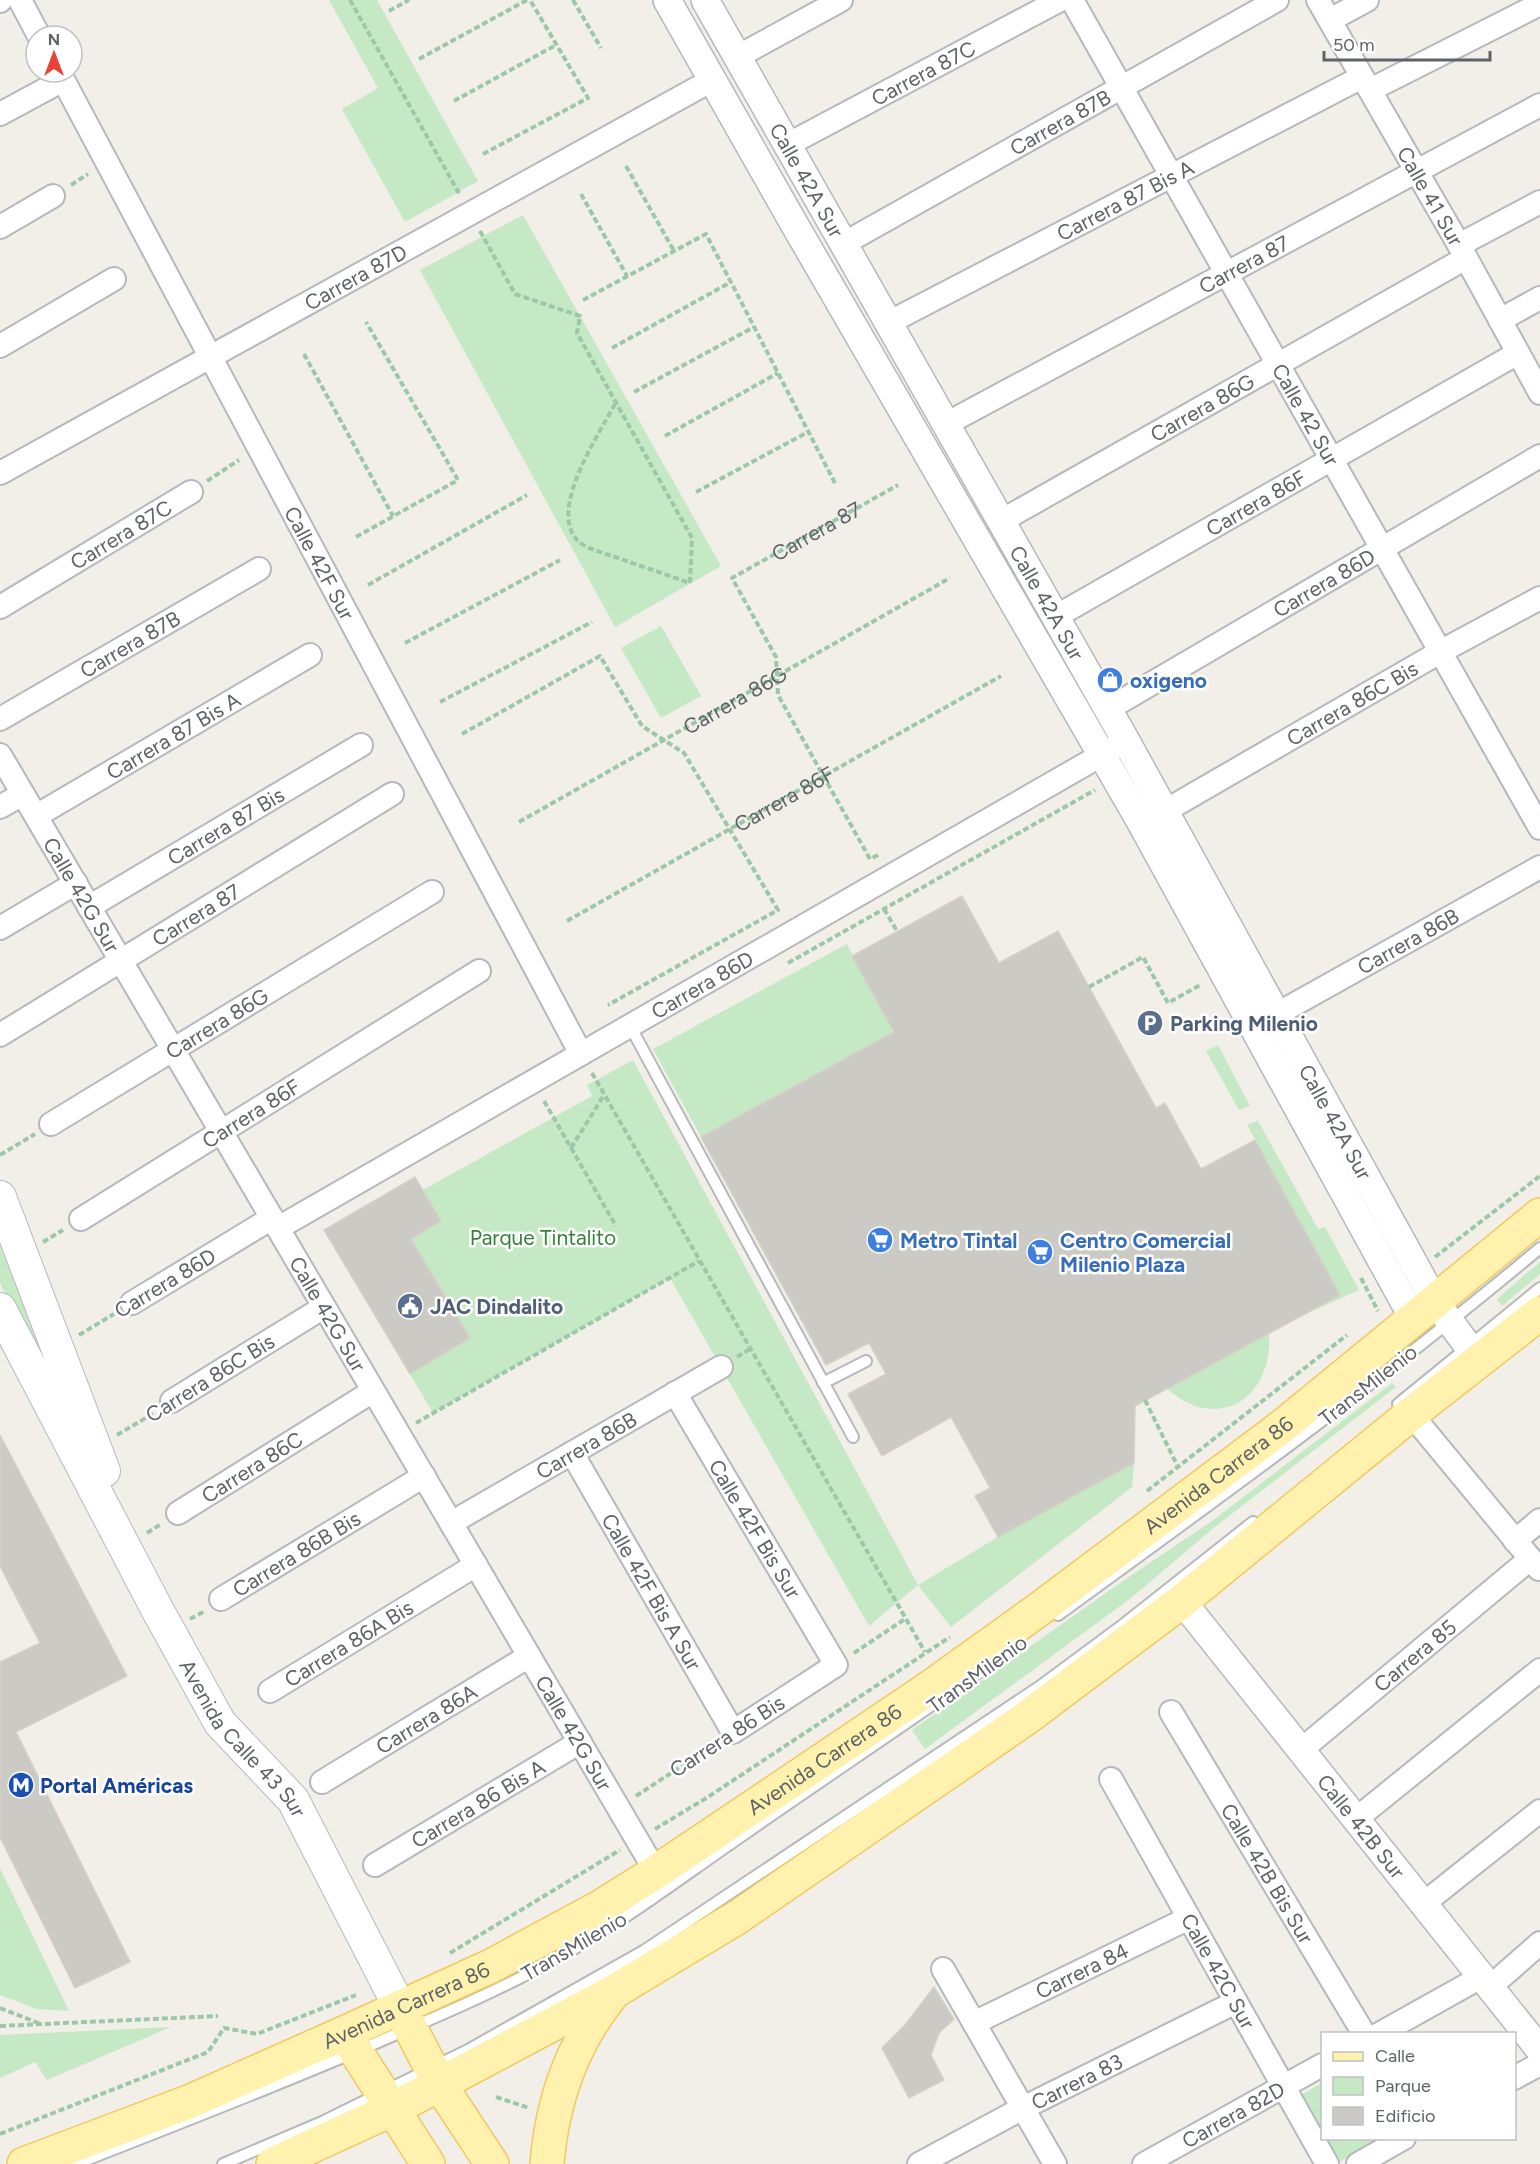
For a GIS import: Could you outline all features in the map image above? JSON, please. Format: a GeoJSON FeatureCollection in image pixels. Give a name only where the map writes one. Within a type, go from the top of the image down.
{"type":"FeatureCollection","features":[{"type":"Feature","properties":{"kind":"main road"},"geometry":{"type":"LineString","coordinates":[[0,1197],[131,1542],[163,1620]]}},
{"type":"Feature","properties":{"kind":"main road","name":"Avenida Carrera 86"},"geometry":{"type":"LineString","coordinates":[[24,2164],[350,2043],[405,2018],[491,1966],[602,1906],[925,1691],[1038,1610],[1432,1313],[1540,1215]]}},
{"type":"Feature","properties":{"kind":"main road","name":"Avenida Calle 43 Sur"},"geometry":{"type":"LineString","coordinates":[[0,1309],[163,1620],[220,1723],[293,1800],[435,2077],[492,2164]]}},
{"type":"Feature","properties":{"kind":"main road"},"geometry":{"type":"LineString","coordinates":[[273,2164],[435,2077],[615,1991],[738,1917],[811,1868],[1025,1719],[1182,1601],[1402,1411],[1473,1353],[1540,1313]]}},
{"type":"Feature","properties":{"kind":"main road"},"geometry":{"type":"LineString","coordinates":[[547,2164],[551,2126],[559,2091],[569,2065],[585,2033],[615,1991]]}},
{"type":"Feature","properties":{"kind":"main road"},"geometry":{"type":"LineString","coordinates":[[350,2043],[428,2164]]}},
{"type":"Feature","properties":{"kind":"street"},"geometry":{"type":"LineString","coordinates":[[20,0],[33,24]]}},
{"type":"Feature","properties":{"kind":"street","name":"Calle 42A Sur"},"geometry":{"type":"LineString","coordinates":[[667,0],[792,222],[1102,755],[1432,1313],[1473,1353]]}},
{"type":"Feature","properties":{"kind":"street","name":"Calle 42A Sur"},"geometry":{"type":"LineString","coordinates":[[705,0],[1165,811],[1277,1014],[1432,1313]]}},
{"type":"Feature","properties":{"kind":"street"},"geometry":{"type":"LineString","coordinates":[[737,57],[841,0]]}},
{"type":"Feature","properties":{"kind":"street","name":"Carrera 87C"},"geometry":{"type":"LineString","coordinates":[[787,145],[1060,0]]}},
{"type":"Feature","properties":{"kind":"street","name":"Calle 42 Sur"},"geometry":{"type":"LineString","coordinates":[[1072,0],[1540,828]]}},
{"type":"Feature","properties":{"kind":"street","name":"Carrera 87B"},"geometry":{"type":"LineString","coordinates":[[843,244],[1277,0]]}},
{"type":"Feature","properties":{"kind":"street","name":"Calle 41 Sur"},"geometry":{"type":"LineString","coordinates":[[1318,0],[1540,393]]}},
{"type":"Feature","properties":{"kind":"street"},"geometry":{"type":"LineString","coordinates":[[1330,20],[1367,0]]}},
{"type":"Feature","properties":{"kind":"street"},"geometry":{"type":"LineString","coordinates":[[1366,83],[1540,4]]}},
{"type":"Feature","properties":{"kind":"street","name":"Carrera 87D"},"geometry":{"type":"LineString","coordinates":[[0,473],[712,80]]}},
{"type":"Feature","properties":{"kind":"street","name":"Carrera 87 Bis A"},"geometry":{"type":"LineString","coordinates":[[888,323],[1171,176],[1366,83]]}},
{"type":"Feature","properties":{"kind":"street"},"geometry":{"type":"LineString","coordinates":[[0,114],[48,84]]}},
{"type":"Feature","properties":{"kind":"street","name":"Calle 42F Sur"},"geometry":{"type":"LineString","coordinates":[[65,84],[581,1054]]}},
{"type":"Feature","properties":{"kind":"street","name":"Carrera 87"},"geometry":{"type":"LineString","coordinates":[[946,424],[1540,105]]}},
{"type":"Feature","properties":{"kind":"street"},"geometry":{"type":"LineString","coordinates":[[0,227],[53,196]]}},
{"type":"Feature","properties":{"kind":"street","name":"Carrera 86G"},"geometry":{"type":"LineString","coordinates":[[1002,521],[1278,365],[1540,202]]}},
{"type":"Feature","properties":{"kind":"street"},"geometry":{"type":"LineString","coordinates":[[0,346],[114,279]]}},
{"type":"Feature","properties":{"kind":"street"},"geometry":{"type":"LineString","coordinates":[[1500,320],[1540,298]]}},
{"type":"Feature","properties":{"kind":"street","name":"Carrera 86F"},"geometry":{"type":"LineString","coordinates":[[1055,617],[1518,353]]}},
{"type":"Feature","properties":{"kind":"street","name":"Carrera 86D"},"geometry":{"type":"LineString","coordinates":[[1108,709],[1540,456]]}},
{"type":"Feature","properties":{"kind":"street","name":"Carrera 87C"},"geometry":{"type":"LineString","coordinates":[[0,607],[191,492]]}},
{"type":"Feature","properties":{"kind":"street","name":"Carrera 87B"},"geometry":{"type":"LineString","coordinates":[[0,719],[259,569]]}},
{"type":"Feature","properties":{"kind":"street","name":"Carrera 86C Bis"},"geometry":{"type":"LineString","coordinates":[[1165,811],[1440,652],[1540,598]]}},
{"type":"Feature","properties":{"kind":"street","name":"Carrera 87 Bis A"},"geometry":{"type":"LineString","coordinates":[[36,816],[310,655]]}},
{"type":"Feature","properties":{"kind":"street","name":"Carrera 86D"},"geometry":{"type":"LineString","coordinates":[[132,1303],[581,1054],[1126,741]]}},
{"type":"Feature","properties":{"kind":"street","name":"Carrera 87 Bis"},"geometry":{"type":"LineString","coordinates":[[89,907],[361,745]]}},
{"type":"Feature","properties":{"kind":"street","name":"Calle 42G Sur"},"geometry":{"type":"LineString","coordinates":[[0,755],[656,1872]]}},
{"type":"Feature","properties":{"kind":"street"},"geometry":{"type":"LineString","coordinates":[[0,807],[23,794]]}},
{"type":"Feature","properties":{"kind":"street","name":"Carrera 87"},"geometry":{"type":"LineString","coordinates":[[0,1035],[392,794]]}},
{"type":"Feature","properties":{"kind":"street","name":"Carrera 86B"},"geometry":{"type":"LineString","coordinates":[[1277,1014],[1540,867]]}},
{"type":"Feature","properties":{"kind":"street"},"geometry":{"type":"LineString","coordinates":[[0,928],[76,884]]}},
{"type":"Feature","properties":{"kind":"street","name":"Carrera 86G"},"geometry":{"type":"LineString","coordinates":[[51,1125],[432,892]]}},
{"type":"Feature","properties":{"kind":"street","name":"Carrera 86F"},"geometry":{"type":"LineString","coordinates":[[81,1219],[479,971]]}},
{"type":"Feature","properties":{"kind":"street","name":"Carrera 86C Bis"},"geometry":{"type":"LineString","coordinates":[[172,1401],[324,1307]]}},
{"type":"Feature","properties":{"kind":"street","name":"Carrera 86B"},"geometry":{"type":"LineString","coordinates":[[451,1523],[721,1367]]}},
{"type":"Feature","properties":{"kind":"street","name":"Carrera 86C"},"geometry":{"type":"LineString","coordinates":[[178,1513],[374,1390]]}},
{"type":"Feature","properties":{"kind":"street","name":"Calle 42F Bis Sur"},"geometry":{"type":"LineString","coordinates":[[675,1393],[836,1665]]}},
{"type":"Feature","properties":{"kind":"street"},"geometry":{"type":"LineString","coordinates":[[1402,1411],[1535,1565]]}},
{"type":"Feature","properties":{"kind":"street","name":"Calle 42F Bis A Sur"},"geometry":{"type":"LineString","coordinates":[[572,1453],[733,1732]]}},
{"type":"Feature","properties":{"kind":"street","name":"Carrera 86B Bis"},"geometry":{"type":"LineString","coordinates":[[221,1599],[424,1476]]}},
{"type":"Feature","properties":{"kind":"street"},"geometry":{"type":"LineString","coordinates":[[1515,1541],[1540,1520]]}},
{"type":"Feature","properties":{"kind":"street","name":"Carrera 86A Bis"},"geometry":{"type":"LineString","coordinates":[[270,1691],[476,1564]]}},
{"type":"Feature","properties":{"kind":"street","name":"Carrera 85"},"geometry":{"type":"LineString","coordinates":[[1300,1750],[1535,1565]]}},
{"type":"Feature","properties":{"kind":"street","name":"Calle 42B Sur"},"geometry":{"type":"LineString","coordinates":[[1182,1601],[1540,2050]]}},
{"type":"Feature","properties":{"kind":"street","name":"Carrera 86A"},"geometry":{"type":"LineString","coordinates":[[322,1782],[529,1656]]}},
{"type":"Feature","properties":{"kind":"street","name":"Carrera 86 Bis"},"geometry":{"type":"LineString","coordinates":[[733,1732],[836,1665]]}},
{"type":"Feature","properties":{"kind":"street"},"geometry":{"type":"LineString","coordinates":[[1356,1819],[1540,1670]]}},
{"type":"Feature","properties":{"kind":"street","name":"Calle 42B Bis Sur"},"geometry":{"type":"LineString","coordinates":[[1171,1712],[1363,2032]]}},
{"type":"Feature","properties":{"kind":"street","name":"Carrera 86 Bis A"},"geometry":{"type":"LineString","coordinates":[[375,1865],[580,1742]]}},
{"type":"Feature","properties":{"kind":"street","name":"Calle 42C Sur"},"geometry":{"type":"LineString","coordinates":[[1111,1779],[1327,2164]]}},
{"type":"Feature","properties":{"kind":"street"},"geometry":{"type":"LineString","coordinates":[[1423,1904],[1540,1810]]}},
{"type":"Feature","properties":{"kind":"street","name":"Carrera 84"},"geometry":{"type":"LineString","coordinates":[[974,2023],[1189,1918]]}},
{"type":"Feature","properties":{"kind":"street"},"geometry":{"type":"LineString","coordinates":[[1383,2032],[1486,1982],[1540,1943]]}},
{"type":"Feature","properties":{"kind":"street"},"geometry":{"type":"LineString","coordinates":[[943,1969],[1055,2164]]}},
{"type":"Feature","properties":{"kind":"street","name":"Carrera 83"},"geometry":{"type":"LineString","coordinates":[[919,2164],[1023,2108],[1236,2002]]}},
{"type":"Feature","properties":{"kind":"street"},"geometry":{"type":"LineString","coordinates":[[1516,2077],[1540,2064]]}},
{"type":"Feature","properties":{"kind":"street","name":"Carrera 82D"},"geometry":{"type":"LineString","coordinates":[[1144,2164],[1321,2066]]}},
{"type":"Feature","properties":{"kind":"street"},"geometry":{"type":"LineString","coordinates":[[1358,2164],[1402,2140]]}},
{"type":"Feature","properties":{"kind":"lane"},"geometry":{"type":"LineString","coordinates":[[630,1026],[853,1437]]}},
{"type":"Feature","properties":{"kind":"lane","name":"TransMilenio"},"geometry":{"type":"LineString","coordinates":[[1049,1622],[1315,1427],[1432,1313],[1540,1248]]}},
{"type":"Feature","properties":{"kind":"lane"},"geometry":{"type":"LineString","coordinates":[[1473,1353],[1540,1288]]}},
{"type":"Feature","properties":{"kind":"lane"},"geometry":{"type":"LineString","coordinates":[[823,1383],[866,1361]]}},
{"type":"Feature","properties":{"kind":"lane","name":"TransMilenio"},"geometry":{"type":"LineString","coordinates":[[435,2077],[468,2050],[645,1950],[961,1741],[1124,1624],[1265,1512]]}},
{"type":"Feature","properties":{"kind":"lane","name":"TransMilenio"},"geometry":{"type":"LineString","coordinates":[[405,2018],[505,1985],[564,1954],[624,1918],[936,1704],[1021,1642]]}},
{"type":"Feature","properties":{"kind":"lane"},"geometry":{"type":"LineString","coordinates":[[76,2164],[350,2043]]}},
{"type":"Feature","properties":{"kind":"lane"},"geometry":{"type":"LineString","coordinates":[[223,2164],[312,2126],[388,2101]]}},
{"type":"Feature","properties":{"kind":"path"},"geometry":{"type":"LineString","coordinates":[[350,0],[515,294],[580,316],[577,333],[616,402],[692,538],[690,583],[589,548],[577,539],[570,526],[569,505],[575,481],[616,402]]}},
{"type":"Feature","properties":{"kind":"path"},"geometry":{"type":"LineString","coordinates":[[389,11],[409,0]]}},
{"type":"Feature","properties":{"kind":"path"},"geometry":{"type":"LineString","coordinates":[[419,58],[528,0],[588,98],[483,154]]}},
{"type":"Feature","properties":{"kind":"path"},"geometry":{"type":"LineString","coordinates":[[573,0],[601,48]]}},
{"type":"Feature","properties":{"kind":"path"},"geometry":{"type":"LineString","coordinates":[[454,101],[556,45]]}},
{"type":"Feature","properties":{"kind":"path"},"geometry":{"type":"LineString","coordinates":[[626,166],[674,251]]}},
{"type":"Feature","properties":{"kind":"path"},"geometry":{"type":"LineString","coordinates":[[581,194],[627,276]]}},
{"type":"Feature","properties":{"kind":"path"},"geometry":{"type":"LineString","coordinates":[[583,300],[706,234],[836,485]]}},
{"type":"Feature","properties":{"kind":"path"},"geometry":{"type":"LineString","coordinates":[[612,348],[731,282]]}},
{"type":"Feature","properties":{"kind":"path"},"geometry":{"type":"LineString","coordinates":[[356,537],[458,480],[366,322]]}},
{"type":"Feature","properties":{"kind":"path"},"geometry":{"type":"LineString","coordinates":[[634,392],[754,327]]}},
{"type":"Feature","properties":{"kind":"path"},"geometry":{"type":"LineString","coordinates":[[304,354],[393,516]]}},
{"type":"Feature","properties":{"kind":"path"},"geometry":{"type":"LineString","coordinates":[[665,436],[778,373]]}},
{"type":"Feature","properties":{"kind":"path"},"geometry":{"type":"LineString","coordinates":[[696,492],[808,432]]}},
{"type":"Feature","properties":{"kind":"path","name":"Carrera 87C"},"geometry":{"type":"LineString","coordinates":[[191,492],[239,460]]}},
{"type":"Feature","properties":{"kind":"path","name":"Carrera 87"},"geometry":{"type":"LineString","coordinates":[[777,676],[776,657],[732,578],[898,485]]}},
{"type":"Feature","properties":{"kind":"path"},"geometry":{"type":"LineString","coordinates":[[368,585],[527,495]]}},
{"type":"Feature","properties":{"kind":"path"},"geometry":{"type":"LineString","coordinates":[[405,643],[560,560]]}},
{"type":"Feature","properties":{"kind":"path","name":"Carrera 86G"},"geometry":{"type":"LineString","coordinates":[[519,822],[950,578]]}},
{"type":"Feature","properties":{"kind":"path"},"geometry":{"type":"LineString","coordinates":[[440,702],[592,621]]}},
{"type":"Feature","properties":{"kind":"path"},"geometry":{"type":"LineString","coordinates":[[462,734],[600,656],[642,726],[684,753],[778,910],[608,1005]]}},
{"type":"Feature","properties":{"kind":"path"},"geometry":{"type":"LineString","coordinates":[[777,676],[778,695],[870,859]]}},
{"type":"Feature","properties":{"kind":"path","name":"Carrera 86F"},"geometry":{"type":"LineString","coordinates":[[567,921],[1001,676]]}},
{"type":"Feature","properties":{"kind":"path"},"geometry":{"type":"LineString","coordinates":[[884,909],[897,931]]}},
{"type":"Feature","properties":{"kind":"path"},"geometry":{"type":"LineString","coordinates":[[1089,987],[1143,957],[1168,1003],[1202,984]]}},
{"type":"Feature","properties":{"kind":"path"},"geometry":{"type":"LineString","coordinates":[[581,1054],[925,1652]]}},
{"type":"Feature","properties":{"kind":"path"},"geometry":{"type":"LineString","coordinates":[[571,1148],[604,1095]]}},
{"type":"Feature","properties":{"kind":"path"},"geometry":{"type":"LineString","coordinates":[[544,1101],[616,1226]]}},
{"type":"Feature","properties":{"kind":"path"},"geometry":{"type":"LineString","coordinates":[[0,1155],[51,1125]]}},
{"type":"Feature","properties":{"kind":"path"},"geometry":{"type":"LineString","coordinates":[[1436,1257],[1540,1176]]}},
{"type":"Feature","properties":{"kind":"path"},"geometry":{"type":"LineString","coordinates":[[22,1256],[81,1219]]}},
{"type":"Feature","properties":{"kind":"path"},"geometry":{"type":"LineString","coordinates":[[399,1433],[699,1261]]}},
{"type":"Feature","properties":{"kind":"path","name":"Carrera 86D"},"geometry":{"type":"LineString","coordinates":[[57,1348],[132,1303]]}},
{"type":"Feature","properties":{"kind":"path"},"geometry":{"type":"LineString","coordinates":[[1369,1318],[1378,1311]]}},
{"type":"Feature","properties":{"kind":"path"},"geometry":{"type":"LineString","coordinates":[[1142,1495],[1351,1332]]}},
{"type":"Feature","properties":{"kind":"path"},"geometry":{"type":"LineString","coordinates":[[1145,1400],[1178,1467]]}},
{"type":"Feature","properties":{"kind":"path","name":"Carrera 86C Bis"},"geometry":{"type":"LineString","coordinates":[[96,1448],[172,1401]]}},
{"type":"Feature","properties":{"kind":"path","name":"Carrera 86C"},"geometry":{"type":"LineString","coordinates":[[131,1542],[178,1513]]}},
{"type":"Feature","properties":{"kind":"path","name":"Carrera 86B Bis"},"geometry":{"type":"LineString","coordinates":[[163,1620],[221,1599]]}},
{"type":"Feature","properties":{"kind":"path"},"geometry":{"type":"LineString","coordinates":[[836,1665],[905,1619]]}},
{"type":"Feature","properties":{"kind":"path"},"geometry":{"type":"LineString","coordinates":[[441,1958],[708,1797],[952,1636]]}},
{"type":"Feature","properties":{"kind":"path","name":"Carrera 86 Bis"},"geometry":{"type":"LineString","coordinates":[[618,1807],[733,1732]]}},
{"type":"Feature","properties":{"kind":"path"},"geometry":{"type":"LineString","coordinates":[[0,2008],[43,2024]]}},
{"type":"Feature","properties":{"kind":"path"},"geometry":{"type":"LineString","coordinates":[[0,2026],[218,2016]]}},
{"type":"Feature","properties":{"kind":"path"},"geometry":{"type":"LineString","coordinates":[[0,2134],[208,2052],[224,2028],[257,2034],[300,2016]]}},
{"type":"Feature","properties":{"kind":"green space"},"geometry":{"type":"Polygon","coordinates":[[[329,0],[377,0],[478,181],[405,222],[342,109],[378,88],[329,0]]]}},
{"type":"Feature","properties":{"kind":"green space"},"geometry":{"type":"Polygon","coordinates":[[[523,215],[721,566],[615,627],[420,270],[523,215]]]}},
{"type":"Feature","properties":{"kind":"green space"},"geometry":{"type":"Polygon","coordinates":[[[661,626],[701,696],[661,718],[621,648],[661,626]]]}},
{"type":"Feature","properties":{"kind":"green space"},"geometry":{"type":"Polygon","coordinates":[[[847,944],[894,1032],[701,1137],[653,1049],[847,944]]]}},
{"type":"Feature","properties":{"kind":"green space"},"geometry":{"type":"Polygon","coordinates":[[[1218,1045],[1250,1106],[1239,1110],[1206,1051],[1218,1045]]]}},
{"type":"Feature","properties":{"kind":"green space","name":"Parque Tintalito"},"geometry":{"type":"Polygon","coordinates":[[[633,1060],[918,1585],[869,1626],[670,1278],[433,1413],[410,1374],[470,1338],[411,1239],[423,1190],[592,1096],[587,1085],[633,1060]]]}},
{"type":"Feature","properties":{"kind":"green space"},"geometry":{"type":"Polygon","coordinates":[[[1258,1121],[1318,1229],[1325,1227],[1359,1290],[1299,1317],[1340,1295],[1247,1125],[1258,1121]]]}},
{"type":"Feature","properties":{"kind":"green space"},"geometry":{"type":"Polygon","coordinates":[[[0,1246],[44,1356],[43,1360],[39,1358],[0,1283],[0,1246]]]}},
{"type":"Feature","properties":{"kind":"green space"},"geometry":{"type":"Polygon","coordinates":[[[1540,1262],[1540,1274],[1502,1306],[1497,1299],[1540,1262]]]}},
{"type":"Feature","properties":{"kind":"green space"},"geometry":{"type":"Polygon","coordinates":[[[1269,1333],[1266,1365],[1252,1392],[1241,1401],[1228,1407],[1212,1409],[1195,1406],[1167,1389],[1269,1333]]]}},
{"type":"Feature","properties":{"kind":"green space"},"geometry":{"type":"Polygon","coordinates":[[[1392,1383],[1396,1387],[1216,1526],[1131,1598],[925,1749],[912,1730],[1212,1521],[1392,1383]]]}},
{"type":"Feature","properties":{"kind":"green space"},"geometry":{"type":"Polygon","coordinates":[[[1134,1463],[1132,1487],[951,1627],[918,1585],[998,1537],[1134,1463]]]}},
{"type":"Feature","properties":{"kind":"green space"},"geometry":{"type":"Polygon","coordinates":[[[0,1868],[69,2011],[37,2009],[0,1995],[0,1868]]]}},
{"type":"Feature","properties":{"kind":"green space"},"geometry":{"type":"Polygon","coordinates":[[[171,2027],[47,2080],[35,2062],[0,2078],[0,2035],[171,2027]]]}},
{"type":"Feature","properties":{"kind":"green space"},"geometry":{"type":"Polygon","coordinates":[[[1321,2084],[1321,2130],[1301,2095],[1321,2084]]]}},
{"type":"Feature","properties":{"kind":"green space"},"geometry":{"type":"Polygon","coordinates":[[[1327,2140],[1379,2140],[1339,2162],[1327,2140]]]}},
{"type":"Feature","properties":{"kind":"building","name":"Centro Comercial Milenio Plaza"},"geometry":{"type":"Polygon","coordinates":[[[962,896],[999,963],[1058,931],[1156,1108],[1165,1103],[1201,1169],[1255,1140],[1340,1295],[1135,1406],[1134,1463],[998,1537],[975,1496],[990,1488],[951,1417],[882,1456],[848,1394],[886,1374],[869,1343],[826,1365],[701,1137],[894,1032],[852,956],[962,896]]]}},
{"type":"Feature","properties":{"kind":"building","name":"JAC Dindalito"},"geometry":{"type":"Polygon","coordinates":[[[415,1177],[441,1221],[411,1239],[470,1338],[410,1374],[324,1230],[415,1177]]]}},
{"type":"Feature","properties":{"kind":"building"},"geometry":{"type":"Polygon","coordinates":[[[0,1435],[127,1676],[16,1732],[130,1962],[75,1988],[0,1837],[0,1662],[40,1643],[0,1566],[0,1435]]]}},
{"type":"Feature","properties":{"kind":"building"},"geometry":{"type":"Polygon","coordinates":[[[934,1987],[954,2019],[939,2033],[931,2055],[944,2080],[909,2098],[882,2048],[905,2025],[934,1987]]]}},
{"type":"Feature","properties":{"kind":"place","name":"oxigeno"},"geometry":{"type":"Point","coordinates":[1110,680]}},
{"type":"Feature","properties":{"kind":"place","name":"Parking Milenio"},"geometry":{"type":"Point","coordinates":[1150,1023]}},
{"type":"Feature","properties":{"kind":"place","name":"Metro Tintal"},"geometry":{"type":"Point","coordinates":[880,1240]}},
{"type":"Feature","properties":{"kind":"place","name":"Centro Comercial Milenio Plaza"},"geometry":{"type":"Point","coordinates":[1040,1252]}},
{"type":"Feature","properties":{"kind":"place","name":"JAC Dindalito"},"geometry":{"type":"Point","coordinates":[410,1306]}},
{"type":"Feature","properties":{"kind":"place","name":"Portal Américas"},"geometry":{"type":"Point","coordinates":[21,1785]}}]}
